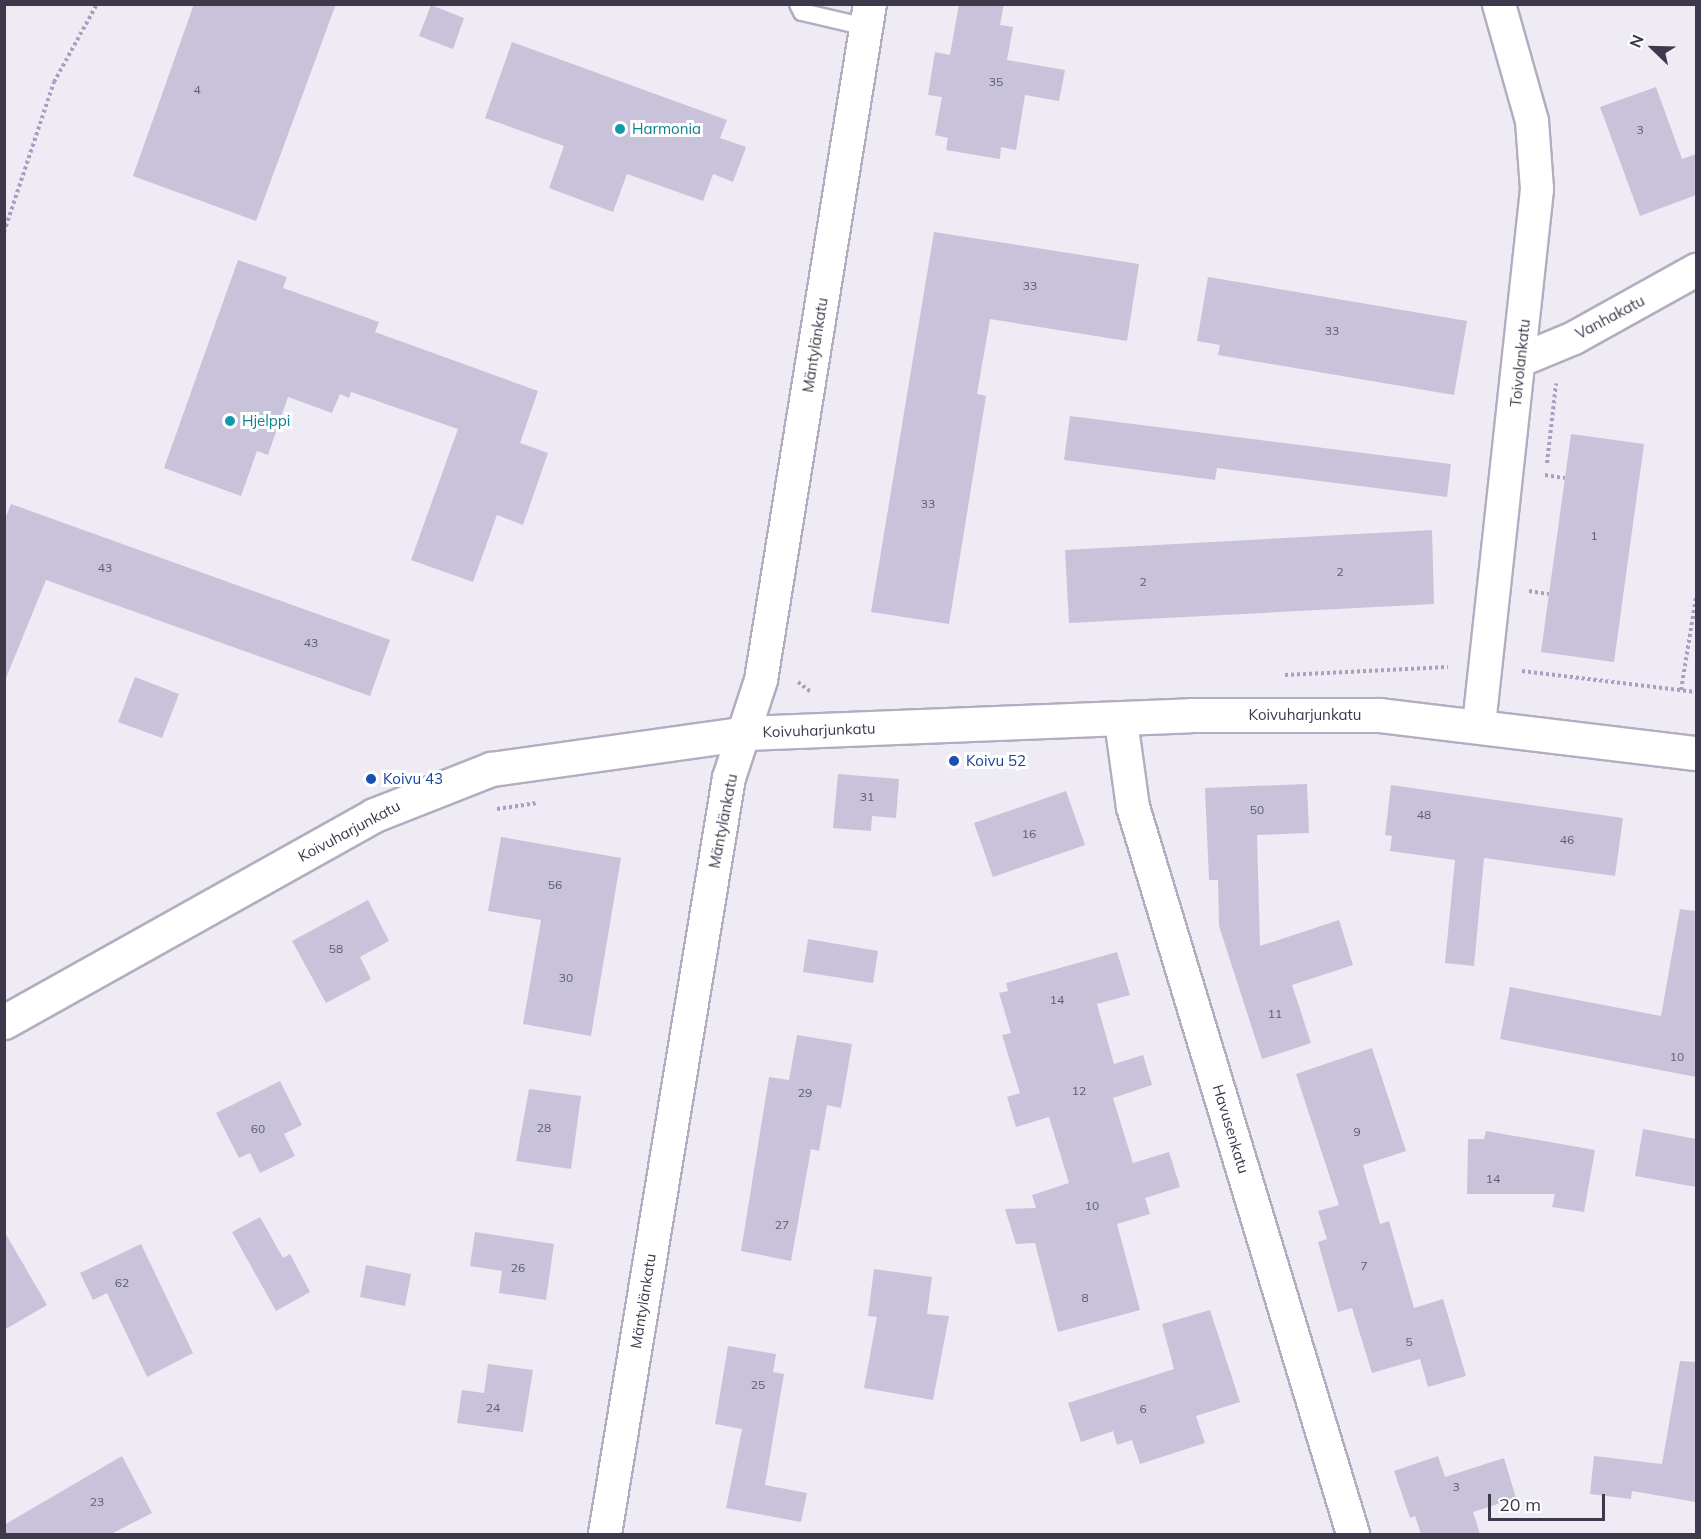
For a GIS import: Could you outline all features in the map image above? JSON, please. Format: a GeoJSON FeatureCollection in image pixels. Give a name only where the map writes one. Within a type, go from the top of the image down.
{"type":"FeatureCollection","features":[{"type":"Feature","properties":{"kind":"street","name":"Toivolankatu"},"geometry":{"type":"LineString","coordinates":[[1479,725],[1521,360],[1536,151],[1499,4]]}},
{"type":"Feature","properties":{"kind":"street","name":"Mäntylänkatu"},"geometry":{"type":"LineString","coordinates":[[605,1534],[729,778],[762,680],[868,16]]}},
{"type":"Feature","properties":{"kind":"street","name":"Vanhakatu"},"geometry":{"type":"LineString","coordinates":[[1521,360],[1574,338],[1696,270]]}},
{"type":"Feature","properties":{"kind":"street","name":"Koivuharjunkatu"},"geometry":{"type":"LineString","coordinates":[[4,1022],[421,794],[491,769],[746,733],[1121,721],[1191,715],[1380,715],[1479,725],[1696,753]]}},
{"type":"Feature","properties":{"kind":"street","name":"Havusenkatu"},"geometry":{"type":"LineString","coordinates":[[1121,721],[1133,807],[1353,1534]]}},
{"type":"Feature","properties":{"kind":"lane"},"geometry":{"type":"LineString","coordinates":[[798,4],[802,12],[868,16]]}},
{"type":"Feature","properties":{"kind":"path"},"geometry":{"type":"LineString","coordinates":[[4,232],[54,82],[97,4]]}},
{"type":"Feature","properties":{"kind":"path"},"geometry":{"type":"LineString","coordinates":[[1545,475],[1565,478]]}},
{"type":"Feature","properties":{"kind":"path"},"geometry":{"type":"LineString","coordinates":[[1681,690],[1696,597]]}},
{"type":"Feature","properties":{"kind":"path"},"geometry":{"type":"LineString","coordinates":[[484,809],[547,801]]}},
{"type":"Feature","properties":{"kind":"building"},"geometry":{"type":"Polygon","coordinates":[[[194,4],[336,4],[256,221],[133,176],[194,4]]]}},
{"type":"Feature","properties":{"kind":"building"},"geometry":{"type":"Polygon","coordinates":[[[959,4],[1004,4],[1000,25],[1013,27],[1007,60],[1065,70],[1059,101],[1025,95],[1016,150],[1001,147],[1000,159],[946,150],[948,138],[935,135],[942,97],[928,95],[935,52],[950,55],[959,4]]]}},
{"type":"Feature","properties":{"kind":"building"},"geometry":{"type":"Polygon","coordinates":[[[431,5],[464,18],[453,49],[419,36],[431,5]]]}},
{"type":"Feature","properties":{"kind":"building","name":"Harmonia"},"geometry":{"type":"Polygon","coordinates":[[[512,42],[727,120],[720,138],[746,147],[733,182],[713,174],[703,201],[627,174],[613,212],[549,188],[564,146],[485,118],[512,42]]]}},
{"type":"Feature","properties":{"kind":"building"},"geometry":{"type":"Polygon","coordinates":[[[1656,87],[1682,159],[1696,154],[1696,195],[1640,216],[1600,107],[1656,87]]]}},
{"type":"Feature","properties":{"kind":"building"},"geometry":{"type":"Polygon","coordinates":[[[934,232],[1139,264],[1127,341],[990,319],[977,394],[986,396],[949,624],[871,612],[934,232]]]}},
{"type":"Feature","properties":{"kind":"building","name":"Hjelppi"},"geometry":{"type":"Polygon","coordinates":[[[238,260],[287,277],[283,288],[379,322],[375,332],[538,391],[520,443],[548,453],[523,525],[497,515],[473,582],[411,560],[458,429],[351,392],[349,398],[340,394],[332,413],[288,397],[268,455],[257,451],[241,496],[164,468],[238,260]]]}},
{"type":"Feature","properties":{"kind":"building"},"geometry":{"type":"Polygon","coordinates":[[[1208,277],[1467,321],[1454,395],[1218,355],[1220,345],[1197,341],[1208,277]]]}},
{"type":"Feature","properties":{"kind":"building"},"geometry":{"type":"Polygon","coordinates":[[[1070,416],[1451,464],[1447,497],[1217,468],[1215,480],[1064,460],[1070,416]]]}},
{"type":"Feature","properties":{"kind":"building"},"geometry":{"type":"Polygon","coordinates":[[[1571,434],[1644,444],[1614,662],[1541,652],[1571,434]]]}},
{"type":"Feature","properties":{"kind":"building"},"geometry":{"type":"Polygon","coordinates":[[[11,504],[390,640],[370,696],[46,580],[4,683],[4,521],[11,504]]]}},
{"type":"Feature","properties":{"kind":"building"},"geometry":{"type":"Polygon","coordinates":[[[1432,530],[1434,604],[1069,623],[1065,550],[1432,530]]]}},
{"type":"Feature","properties":{"kind":"building"},"geometry":{"type":"Polygon","coordinates":[[[135,677],[179,694],[162,738],[118,722],[135,677]]]}},
{"type":"Feature","properties":{"kind":"building"},"geometry":{"type":"Polygon","coordinates":[[[838,774],[899,779],[896,818],[872,816],[871,831],[833,828],[838,774]]]}},
{"type":"Feature","properties":{"kind":"building"},"geometry":{"type":"Polygon","coordinates":[[[1307,784],[1309,833],[1257,835],[1260,946],[1339,920],[1353,965],[1292,985],[1311,1043],[1262,1059],[1219,926],[1218,880],[1209,880],[1205,788],[1307,784]]]}},
{"type":"Feature","properties":{"kind":"building"},"geometry":{"type":"Polygon","coordinates":[[[1391,785],[1623,818],[1615,876],[1484,858],[1474,966],[1445,963],[1455,860],[1390,851],[1392,836],[1385,835],[1391,785]]]}},
{"type":"Feature","properties":{"kind":"building"},"geometry":{"type":"Polygon","coordinates":[[[1066,791],[1085,845],[993,877],[974,823],[1066,791]]]}},
{"type":"Feature","properties":{"kind":"building"},"geometry":{"type":"Polygon","coordinates":[[[501,837],[621,858],[591,1036],[523,1024],[541,920],[488,911],[501,837]]]}},
{"type":"Feature","properties":{"kind":"building"},"geometry":{"type":"Polygon","coordinates":[[[368,900],[389,941],[360,957],[371,979],[326,1003],[292,941],[368,900]]]}},
{"type":"Feature","properties":{"kind":"building"},"geometry":{"type":"Polygon","coordinates":[[[1680,909],[1696,911],[1696,1077],[1500,1039],[1510,987],[1661,1016],[1680,909]]]}},
{"type":"Feature","properties":{"kind":"building"},"geometry":{"type":"Polygon","coordinates":[[[808,939],[878,951],[873,983],[803,972],[808,939]]]}},
{"type":"Feature","properties":{"kind":"building"},"geometry":{"type":"Polygon","coordinates":[[[1117,952],[1130,995],[1097,1004],[1114,1064],[1143,1055],[1152,1085],[1113,1098],[1133,1163],[1169,1152],[1180,1187],[1145,1198],[1150,1214],[1117,1224],[1140,1310],[1058,1332],[1035,1243],[1016,1244],[1005,1209],[1036,1208],[1032,1195],[1069,1183],[1049,1117],[1016,1127],[1007,1097],[1020,1093],[1002,1035],[1011,1033],[999,993],[1008,991],[1006,983],[1117,952]]]}},
{"type":"Feature","properties":{"kind":"building"},"geometry":{"type":"Polygon","coordinates":[[[797,1035],[852,1044],[841,1108],[827,1105],[819,1151],[811,1149],[791,1261],[741,1251],[769,1077],[789,1080],[797,1035]]]}},
{"type":"Feature","properties":{"kind":"building"},"geometry":{"type":"Polygon","coordinates":[[[1372,1048],[1406,1151],[1363,1165],[1380,1224],[1389,1221],[1414,1308],[1443,1299],[1466,1376],[1428,1387],[1420,1359],[1372,1373],[1352,1308],[1338,1312],[1318,1242],[1327,1239],[1318,1211],[1339,1205],[1296,1074],[1372,1048]]]}},
{"type":"Feature","properties":{"kind":"building"},"geometry":{"type":"Polygon","coordinates":[[[280,1081],[302,1125],[284,1134],[295,1156],[260,1173],[250,1153],[239,1158],[216,1113],[280,1081]]]}},
{"type":"Feature","properties":{"kind":"building"},"geometry":{"type":"Polygon","coordinates":[[[529,1089],[581,1096],[571,1169],[516,1161],[529,1089]]]}},
{"type":"Feature","properties":{"kind":"building"},"geometry":{"type":"Polygon","coordinates":[[[1643,1129],[1696,1139],[1696,1187],[1635,1176],[1643,1129]]]}},
{"type":"Feature","properties":{"kind":"building"},"geometry":{"type":"Polygon","coordinates":[[[1486,1131],[1595,1150],[1584,1212],[1552,1207],[1555,1194],[1467,1194],[1468,1139],[1484,1139],[1486,1131]]]}},
{"type":"Feature","properties":{"kind":"building"},"geometry":{"type":"Polygon","coordinates":[[[260,1217],[283,1258],[290,1254],[310,1292],[276,1311],[232,1232],[260,1217]]]}},
{"type":"Feature","properties":{"kind":"building"},"geometry":{"type":"Polygon","coordinates":[[[4,1231],[47,1305],[4,1330],[4,1231]]]}},
{"type":"Feature","properties":{"kind":"building"},"geometry":{"type":"Polygon","coordinates":[[[475,1232],[554,1244],[546,1300],[499,1293],[502,1271],[470,1266],[475,1232]]]}},
{"type":"Feature","properties":{"kind":"building"},"geometry":{"type":"Polygon","coordinates":[[[141,1244],[193,1353],[147,1377],[107,1293],[93,1300],[80,1273],[141,1244]]]}},
{"type":"Feature","properties":{"kind":"building"},"geometry":{"type":"Polygon","coordinates":[[[366,1265],[411,1274],[405,1306],[360,1297],[366,1265]]]}},
{"type":"Feature","properties":{"kind":"building"},"geometry":{"type":"Polygon","coordinates":[[[874,1269],[932,1277],[927,1314],[949,1316],[933,1400],[864,1388],[877,1317],[868,1316],[874,1269]]]}},
{"type":"Feature","properties":{"kind":"building"},"geometry":{"type":"Polygon","coordinates":[[[1210,1310],[1240,1402],[1196,1416],[1205,1443],[1140,1464],[1132,1440],[1117,1445],[1113,1431],[1081,1442],[1068,1403],[1174,1369],[1162,1324],[1210,1310]]]}},
{"type":"Feature","properties":{"kind":"building"},"geometry":{"type":"Polygon","coordinates":[[[728,1346],[776,1354],[773,1372],[784,1374],[765,1485],[807,1493],[801,1522],[726,1508],[742,1429],[715,1424],[728,1346]]]}},
{"type":"Feature","properties":{"kind":"building"},"geometry":{"type":"Polygon","coordinates":[[[1680,1361],[1696,1362],[1696,1502],[1632,1491],[1631,1499],[1590,1494],[1594,1456],[1662,1464],[1680,1361]]]}},
{"type":"Feature","properties":{"kind":"building"},"geometry":{"type":"Polygon","coordinates":[[[488,1364],[533,1370],[523,1432],[457,1423],[462,1390],[484,1393],[488,1364]]]}},
{"type":"Feature","properties":{"kind":"building"},"geometry":{"type":"Polygon","coordinates":[[[122,1456],[152,1513],[111,1534],[4,1534],[4,1525],[122,1456]]]}},
{"type":"Feature","properties":{"kind":"building"},"geometry":{"type":"Polygon","coordinates":[[[1438,1456],[1445,1477],[1504,1458],[1516,1498],[1473,1512],[1480,1534],[1421,1534],[1415,1516],[1410,1518],[1394,1471],[1438,1456]]]}},
{"type":"Feature","properties":{"kind":"place","name":"Harmonia"},"geometry":{"type":"Point","coordinates":[620,129]}},
{"type":"Feature","properties":{"kind":"place","name":"Hjelppi"},"geometry":{"type":"Point","coordinates":[230,421]}},
{"type":"Feature","properties":{"kind":"place","name":"Koivu 52"},"geometry":{"type":"Point","coordinates":[954,761]}},
{"type":"Feature","properties":{"kind":"place","name":"Koivu 43"},"geometry":{"type":"Point","coordinates":[371,779]}}]}
